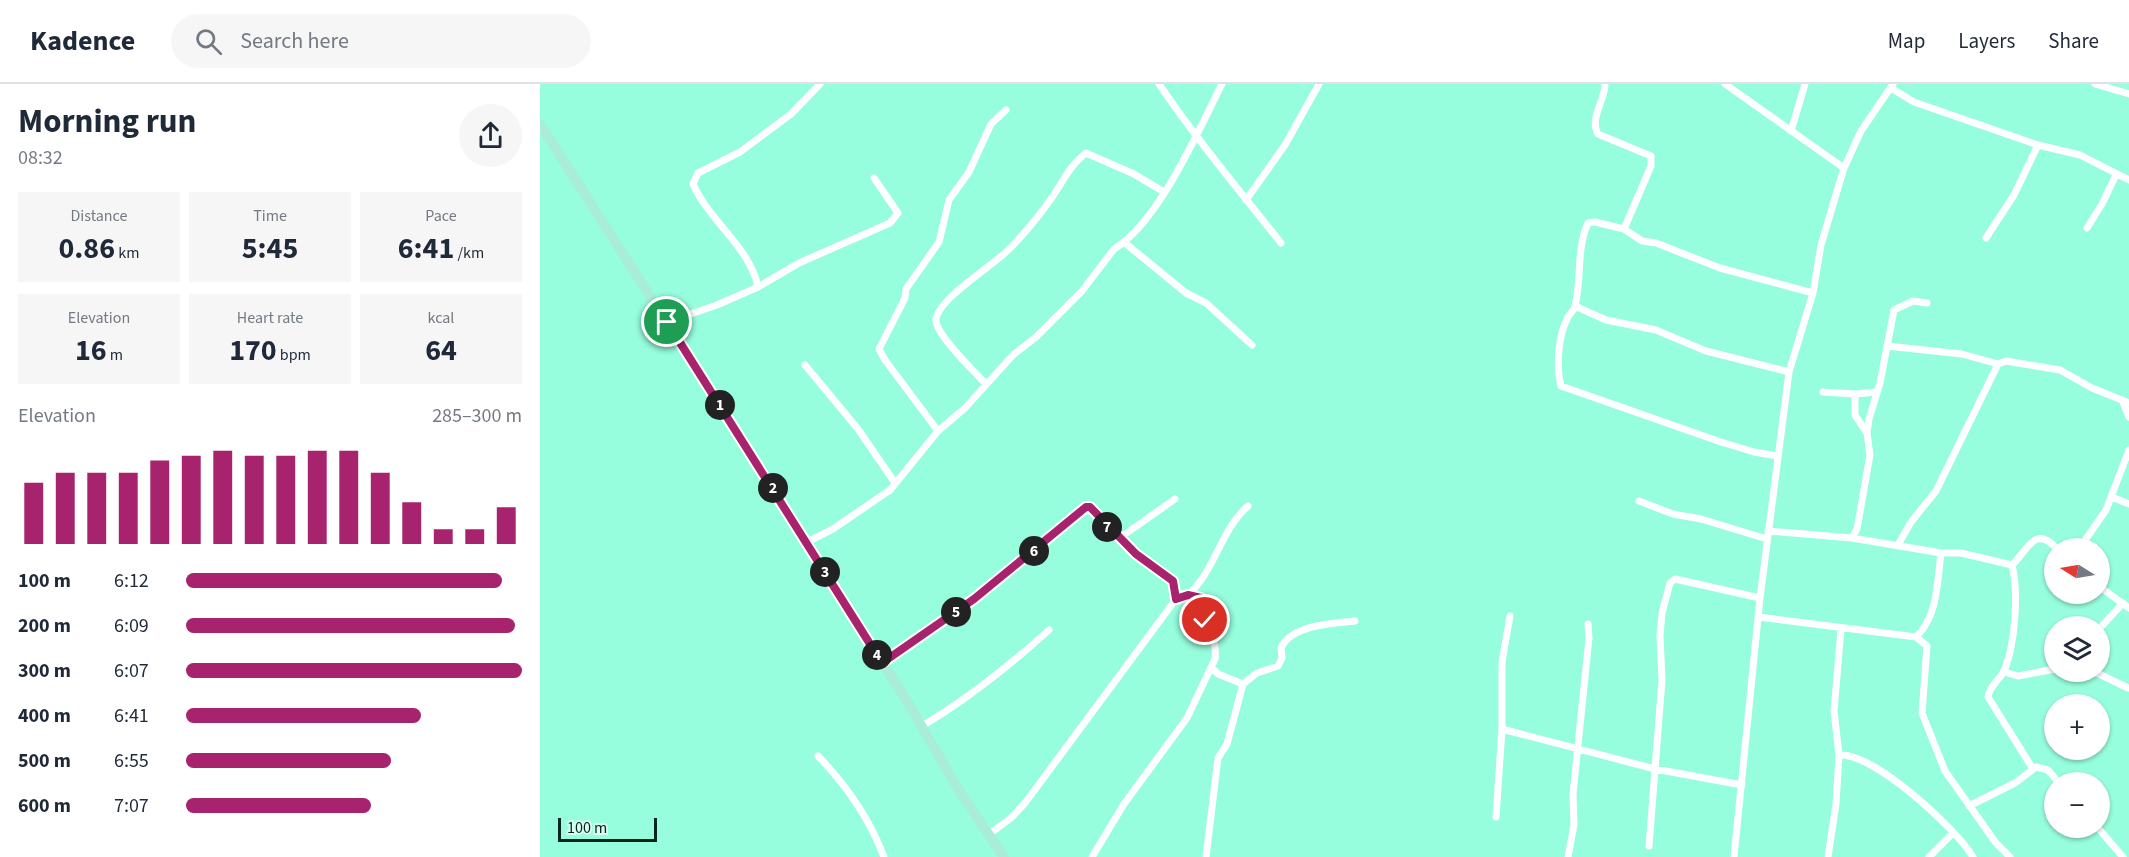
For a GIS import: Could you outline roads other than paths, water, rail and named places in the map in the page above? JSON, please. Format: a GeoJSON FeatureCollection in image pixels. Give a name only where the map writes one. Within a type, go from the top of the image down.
{"type":"FeatureCollection","features":[{"type":"Feature","properties":{"kind":"main road"},"geometry":{"type":"LineString","coordinates":[[540,124],[807,542],[987,835],[1004,857]]}},
{"type":"Feature","properties":{"kind":"street"},"geometry":{"type":"LineString","coordinates":[[758,286],[749,262],[714,217],[693,184],[698,173],[740,152],[791,114],[820,84]]}},
{"type":"Feature","properties":{"kind":"street"},"geometry":{"type":"LineString","coordinates":[[1159,84],[1194,136],[1225,169],[1246,200],[1281,243]]}},
{"type":"Feature","properties":{"kind":"street"},"geometry":{"type":"LineString","coordinates":[[807,542],[833,529],[876,500],[895,483],[938,431],[971,402],[986,384],[1070,303],[1114,249],[1125,243],[1148,218],[1222,84]]}},
{"type":"Feature","properties":{"kind":"street"},"geometry":{"type":"LineString","coordinates":[[1246,200],[1279,154],[1319,84]]}},
{"type":"Feature","properties":{"kind":"street"},"geometry":{"type":"LineString","coordinates":[[1605,84],[1605,93],[1596,116],[1595,128],[1598,134],[1651,156],[1651,166],[1624,229]]}},
{"type":"Feature","properties":{"kind":"street"},"geometry":{"type":"LineString","coordinates":[[1725,84],[1844,168]]}},
{"type":"Feature","properties":{"kind":"street"},"geometry":{"type":"LineString","coordinates":[[1791,131],[1805,84]]}},
{"type":"Feature","properties":{"kind":"street"},"geometry":{"type":"LineString","coordinates":[[2095,84],[2129,94]]}},
{"type":"Feature","properties":{"kind":"street"},"geometry":{"type":"LineString","coordinates":[[1734,857],[1767,539],[1789,372],[1813,294],[1821,245],[1844,168],[1861,131],[1892,86],[1914,102],[2038,146],[2080,155],[2129,180]]}},
{"type":"Feature","properties":{"kind":"street"},"geometry":{"type":"LineString","coordinates":[[938,431],[879,349],[905,298],[906,289],[939,242],[949,200],[969,172],[991,124],[1006,110]]}},
{"type":"Feature","properties":{"kind":"street"},"geometry":{"type":"LineString","coordinates":[[1986,238],[2014,195],[2038,146]]}},
{"type":"Feature","properties":{"kind":"street"},"geometry":{"type":"LineString","coordinates":[[986,384],[936,327],[939,311],[956,293],[1006,252],[1027,230],[1053,195],[1073,162],[1086,153],[1134,174],[1164,192]]}},
{"type":"Feature","properties":{"kind":"street"},"geometry":{"type":"LineString","coordinates":[[2087,228],[2116,175]]}},
{"type":"Feature","properties":{"kind":"street"},"geometry":{"type":"LineString","coordinates":[[667,322],[717,305],[758,286],[799,262],[890,223],[898,213],[874,178]]}},
{"type":"Feature","properties":{"kind":"street"},"geometry":{"type":"LineString","coordinates":[[1778,456],[1754,452],[1721,442],[1561,386],[1558,364],[1560,346],[1567,318],[1575,306],[1579,255],[1588,223],[1596,222],[1624,229],[1642,241],[1656,243],[1720,268],[1813,294]]}},
{"type":"Feature","properties":{"kind":"street"},"geometry":{"type":"LineString","coordinates":[[1125,243],[1186,293],[1206,303],[1252,345]]}},
{"type":"Feature","properties":{"kind":"street"},"geometry":{"type":"LineString","coordinates":[[1852,538],[1857,530],[1870,455],[1867,433],[1894,310],[1912,301],[1927,303]]}},
{"type":"Feature","properties":{"kind":"street"},"geometry":{"type":"LineString","coordinates":[[1575,306],[1606,320],[1656,330],[1706,351],[1789,372]]}},
{"type":"Feature","properties":{"kind":"street"},"geometry":{"type":"LineString","coordinates":[[1887,346],[1962,354],[1998,364],[2006,361],[2060,370],[2092,388],[2126,401],[2129,417]]}},
{"type":"Feature","properties":{"kind":"street"},"geometry":{"type":"LineString","coordinates":[[1898,545],[1915,516],[1936,491],[1998,364]]}},
{"type":"Feature","properties":{"kind":"street"},"geometry":{"type":"LineString","coordinates":[[805,365],[858,429],[895,483]]}},
{"type":"Feature","properties":{"kind":"street"},"geometry":{"type":"LineString","coordinates":[[1823,392],[1855,394],[1877,392]]}},
{"type":"Feature","properties":{"kind":"street"},"geometry":{"type":"LineString","coordinates":[[1855,394],[1855,415],[1867,433]]}},
{"type":"Feature","properties":{"kind":"street"},"geometry":{"type":"LineString","coordinates":[[2088,538],[2099,524],[2112,497],[2129,450]]}},
{"type":"Feature","properties":{"kind":"street"},"geometry":{"type":"LineString","coordinates":[[2112,497],[2129,504]]}},
{"type":"Feature","properties":{"kind":"street"},"geometry":{"type":"LineString","coordinates":[[1120,537],[1175,499]]}},
{"type":"Feature","properties":{"kind":"street"},"geometry":{"type":"LineString","coordinates":[[1639,501],[1673,514],[1767,539]]}},
{"type":"Feature","properties":{"kind":"street"},"geometry":{"type":"LineString","coordinates":[[987,835],[1011,818],[1025,803],[1176,599],[1188,595],[1201,582],[1218,547],[1225,541],[1239,514],[1248,506]]}},
{"type":"Feature","properties":{"kind":"street"},"geometry":{"type":"LineString","coordinates":[[882,663],[974,599],[1086,507],[1090,507],[1110,531],[1120,537],[1136,554],[1173,581],[1176,599]]}},
{"type":"Feature","properties":{"kind":"street"},"geometry":{"type":"LineString","coordinates":[[1768,531],[1852,538],[1960,554],[2012,565]]}},
{"type":"Feature","properties":{"kind":"street"},"geometry":{"type":"LineString","coordinates":[[2033,769],[1988,697],[2004,672],[2011,649],[2016,594],[2012,565],[2033,539],[2045,538]]}},
{"type":"Feature","properties":{"kind":"street"},"geometry":{"type":"LineString","coordinates":[[1916,637],[1928,625],[1935,602],[1941,553]]}},
{"type":"Feature","properties":{"kind":"street"},"geometry":{"type":"LineString","coordinates":[[1649,846],[1662,680],[1660,636],[1662,613],[1670,583],[1675,579],[1761,598]]}},
{"type":"Feature","properties":{"kind":"street"},"geometry":{"type":"LineString","coordinates":[[1092,857],[1124,804],[1187,718],[1211,668],[1216,649],[1205,620],[1201,582]]}},
{"type":"Feature","properties":{"kind":"street"},"geometry":{"type":"LineString","coordinates":[[2110,594],[2126,605],[2110,619]]}},
{"type":"Feature","properties":{"kind":"street"},"geometry":{"type":"LineString","coordinates":[[1188,595],[1201,598]]}},
{"type":"Feature","properties":{"kind":"street"},"geometry":{"type":"LineString","coordinates":[[1496,817],[1502,729],[1502,662],[1510,616]]}},
{"type":"Feature","properties":{"kind":"street"},"geometry":{"type":"LineString","coordinates":[[1759,617],[1916,637],[1928,646],[1922,713],[1945,771],[1969,806],[2010,857]]}},
{"type":"Feature","properties":{"kind":"street"},"geometry":{"type":"LineString","coordinates":[[1206,857],[1218,758],[1227,744],[1243,684],[1257,673],[1278,666],[1282,658],[1281,648],[1288,639],[1307,630],[1354,621]]}},
{"type":"Feature","properties":{"kind":"street"},"geometry":{"type":"LineString","coordinates":[[1568,857],[1572,843],[1573,794],[1579,748],[1588,624]]}},
{"type":"Feature","properties":{"kind":"street"},"geometry":{"type":"LineString","coordinates":[[1828,857],[1839,755],[1834,711],[1841,629]]}},
{"type":"Feature","properties":{"kind":"street"},"geometry":{"type":"LineString","coordinates":[[922,726],[956,705],[999,673],[1048,630]]}},
{"type":"Feature","properties":{"kind":"street"},"geometry":{"type":"LineString","coordinates":[[1211,668],[1218,674],[1243,684]]}},
{"type":"Feature","properties":{"kind":"street"},"geometry":{"type":"LineString","coordinates":[[2004,672],[2018,676],[2044,671]]}},
{"type":"Feature","properties":{"kind":"street"},"geometry":{"type":"LineString","coordinates":[[2110,679],[2128,688]]}},
{"type":"Feature","properties":{"kind":"street"},"geometry":{"type":"LineString","coordinates":[[1502,729],[1655,769],[1742,785]]}},
{"type":"Feature","properties":{"kind":"street"},"geometry":{"type":"LineString","coordinates":[[1839,755],[1849,754],[1897,782],[1953,833],[1973,857]]}},
{"type":"Feature","properties":{"kind":"street"},"geometry":{"type":"LineString","coordinates":[[818,756],[848,788],[873,830],[884,857]]}},
{"type":"Feature","properties":{"kind":"street"},"geometry":{"type":"LineString","coordinates":[[1969,806],[2015,783],[2033,769],[2050,772]]}},
{"type":"Feature","properties":{"kind":"street"},"geometry":{"type":"LineString","coordinates":[[1929,857],[1953,833]]}},
{"type":"Feature","properties":{"kind":"street"},"geometry":{"type":"LineString","coordinates":[[2107,838],[2123,857]]}}]}
